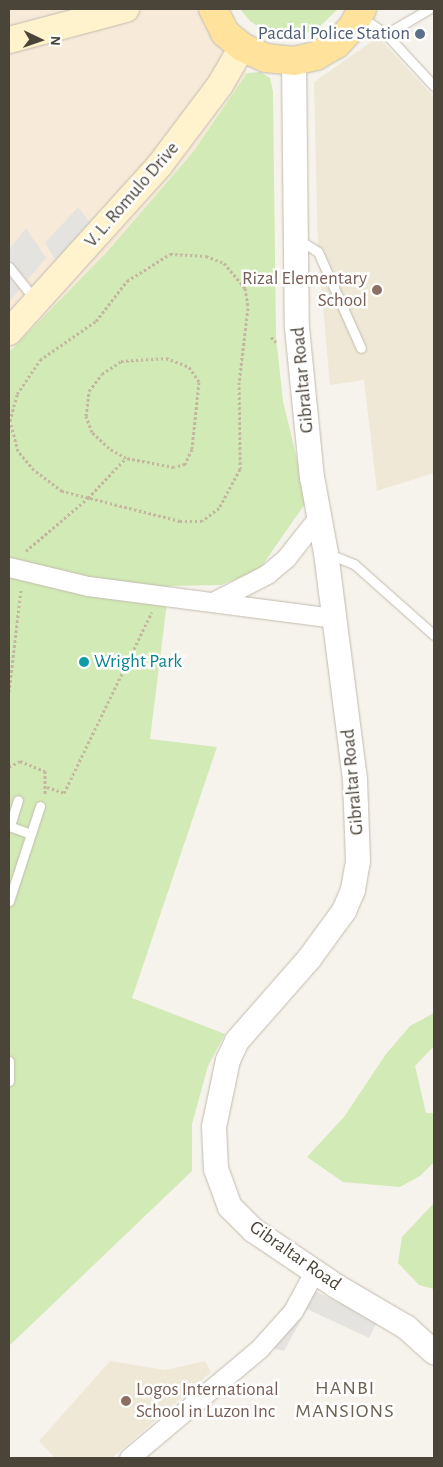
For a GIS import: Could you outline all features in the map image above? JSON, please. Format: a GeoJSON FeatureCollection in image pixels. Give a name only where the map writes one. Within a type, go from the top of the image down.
{"type":"FeatureCollection","features":[{"type":"Feature","properties":{"kind":"main road"},"geometry":{"type":"LineString","coordinates":[[9,40],[126,9]]}},
{"type":"Feature","properties":{"kind":"main road"},"geometry":{"type":"LineString","coordinates":[[212,9],[226,33],[242,47],[266,58],[294,61],[316,56],[337,44],[360,12]]}},
{"type":"Feature","properties":{"kind":"main road","name":"V. L. Romulo Drive"},"geometry":{"type":"LineString","coordinates":[[9,332],[38,303],[159,166],[220,85],[242,47]]}},
{"type":"Feature","properties":{"kind":"street","name":"Gibraltar Road"},"geometry":{"type":"LineString","coordinates":[[294,61],[297,328],[312,478],[326,552],[355,779],[358,861],[353,890],[344,911],[310,959],[236,1041],[221,1081],[214,1128],[216,1169],[230,1207],[270,1243],[314,1272],[394,1319],[434,1352]]}},
{"type":"Feature","properties":{"kind":"street"},"geometry":{"type":"LineString","coordinates":[[216,601],[267,574],[286,558],[320,515]]}},
{"type":"Feature","properties":{"kind":"street"},"geometry":{"type":"LineString","coordinates":[[9,567],[88,586],[216,601],[335,618]]}},
{"type":"Feature","properties":{"kind":"street"},"geometry":{"type":"LineString","coordinates":[[129,1458],[259,1349],[293,1311],[314,1272]]}},
{"type":"Feature","properties":{"kind":"lane"},"geometry":{"type":"LineString","coordinates":[[386,34],[429,9]]}},
{"type":"Feature","properties":{"kind":"lane"},"geometry":{"type":"LineString","coordinates":[[360,12],[386,34],[434,86]]}},
{"type":"Feature","properties":{"kind":"lane"},"geometry":{"type":"LineString","coordinates":[[297,238],[318,252],[361,348]]}},
{"type":"Feature","properties":{"kind":"lane"},"geometry":{"type":"LineString","coordinates":[[9,267],[38,303]]}},
{"type":"Feature","properties":{"kind":"lane"},"geometry":{"type":"LineString","coordinates":[[326,552],[354,564],[434,636]]}},
{"type":"Feature","properties":{"kind":"lane"},"geometry":{"type":"LineString","coordinates":[[18,800],[9,826],[31,834]]}},
{"type":"Feature","properties":{"kind":"lane"},"geometry":{"type":"LineString","coordinates":[[9,901],[40,806]]}},
{"type":"Feature","properties":{"kind":"lane"},"geometry":{"type":"LineString","coordinates":[[9,1061],[9,1081]]}},
{"type":"Feature","properties":{"kind":"path"},"geometry":{"type":"LineString","coordinates":[[170,254],[206,256],[224,263],[245,288],[248,308],[239,382],[240,469],[231,491],[219,508],[202,521],[180,521],[88,498],[62,490],[34,470],[18,451],[10,421],[17,394],[40,360],[96,321],[127,281],[149,264],[170,254]]}},
{"type":"Feature","properties":{"kind":"path"},"geometry":{"type":"LineString","coordinates":[[166,358],[189,367],[199,382],[192,449],[186,464],[174,467],[126,458],[109,448],[92,432],[86,416],[89,392],[102,374],[121,361],[166,358]]}},
{"type":"Feature","properties":{"kind":"path"},"geometry":{"type":"LineString","coordinates":[[23,554],[88,498],[126,458]]}},
{"type":"Feature","properties":{"kind":"path"},"geometry":{"type":"LineString","coordinates":[[9,692],[21,590]]}},
{"type":"Feature","properties":{"kind":"path"},"geometry":{"type":"LineString","coordinates":[[9,767],[20,761],[32,763],[45,771],[47,787],[64,793],[150,617]]}},
{"type":"Feature","properties":{"kind":"shaded area"},"geometry":{"type":"Polygon","coordinates":[[[9,9],[205,9],[247,73],[193,152],[106,253],[9,352],[9,9]]]}},
{"type":"Feature","properties":{"kind":"shaded area","name":"Rizal Elementary School"},"geometry":{"type":"Polygon","coordinates":[[[378,37],[434,97],[434,473],[377,491],[364,380],[330,385],[318,252],[314,82],[378,37]]]}},
{"type":"Feature","properties":{"kind":"shaded area"},"geometry":{"type":"Polygon","coordinates":[[[78,207],[90,223],[56,261],[45,243],[78,207]]]}},
{"type":"Feature","properties":{"kind":"shaded area"},"geometry":{"type":"Polygon","coordinates":[[[26,228],[46,258],[9,302],[9,249],[26,228]]]}},
{"type":"Feature","properties":{"kind":"shaded area"},"geometry":{"type":"Polygon","coordinates":[[[301,1284],[377,1322],[369,1338],[307,1309],[284,1351],[255,1344],[301,1284]]]}},
{"type":"Feature","properties":{"kind":"shaded area","name":"Logos International School in Luzon Inc"},"geometry":{"type":"Polygon","coordinates":[[[110,1361],[165,1370],[205,1361],[211,1372],[112,1458],[55,1458],[39,1441],[110,1361]]]}},
{"type":"Feature","properties":{"kind":"green space"},"geometry":{"type":"Polygon","coordinates":[[[240,9],[338,9],[318,28],[301,35],[283,36],[265,31],[250,21],[240,9]]]}},
{"type":"Feature","properties":{"kind":"green space","name":"Wright Park"},"geometry":{"type":"Polygon","coordinates":[[[260,72],[270,78],[273,92],[276,337],[283,401],[307,501],[259,570],[221,585],[169,586],[150,739],[217,747],[132,998],[225,1034],[208,1066],[192,1124],[192,1171],[9,1346],[9,352],[106,253],[193,152],[247,73],[260,72]]]}},
{"type":"Feature","properties":{"kind":"green space"},"geometry":{"type":"Polygon","coordinates":[[[434,1013],[434,1046],[415,1066],[426,1113],[434,1113],[434,1162],[420,1176],[400,1187],[343,1182],[307,1157],[344,1117],[386,1054],[410,1026],[434,1013]]]}},
{"type":"Feature","properties":{"kind":"green space"},"geometry":{"type":"Polygon","coordinates":[[[434,1203],[434,1289],[419,1285],[398,1263],[402,1237],[434,1203]]]}},
{"type":"Feature","properties":{"kind":"place","name":"Pacdal Police Station"},"geometry":{"type":"Point","coordinates":[420,34]}},
{"type":"Feature","properties":{"kind":"place","name":"Rizal Elementary School"},"geometry":{"type":"Point","coordinates":[377,290]}},
{"type":"Feature","properties":{"kind":"place","name":"Wright Park"},"geometry":{"type":"Point","coordinates":[84,662]}},
{"type":"Feature","properties":{"kind":"place","name":"Logos International School in Luzon Inc"},"geometry":{"type":"Point","coordinates":[126,1401]}},
{"type":"Feature","properties":{"kind":"district","name":"HANBI MANSIONS"},"geometry":{"type":"Point","coordinates":[345,1400]}}]}
